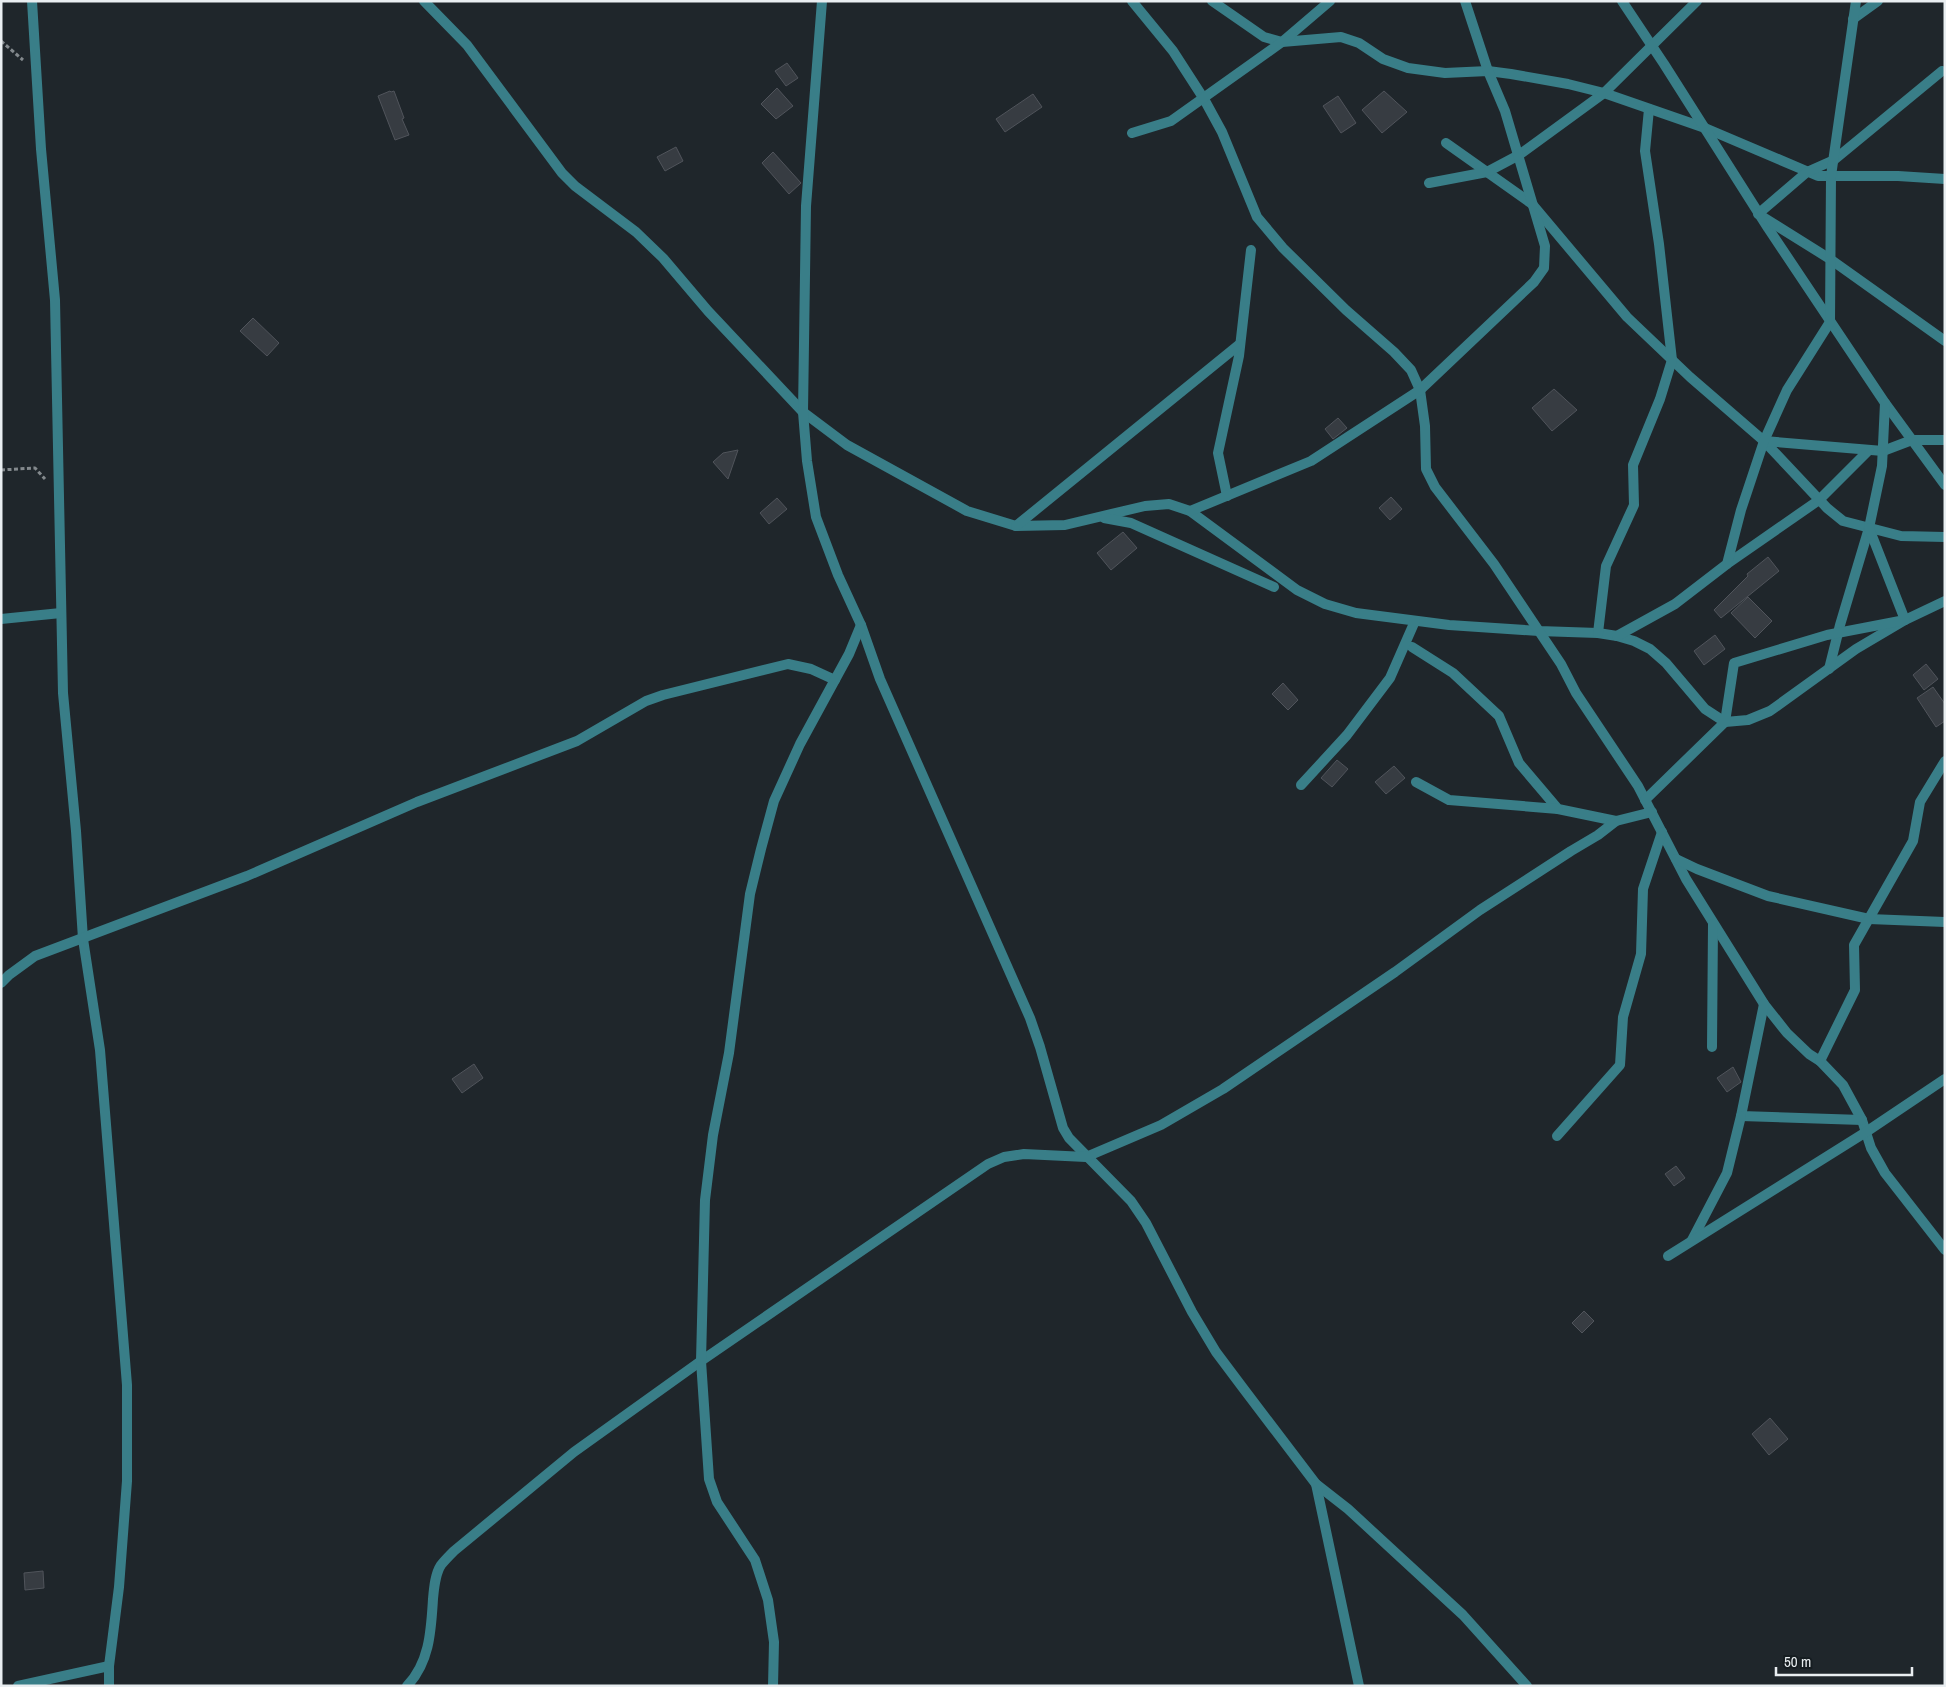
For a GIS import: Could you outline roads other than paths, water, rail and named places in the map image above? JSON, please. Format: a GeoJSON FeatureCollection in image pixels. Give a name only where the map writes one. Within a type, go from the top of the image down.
{"type":"FeatureCollection","features":[{"type":"Feature","properties":{"kind":"street"},"geometry":{"type":"LineString","coordinates":[[32,1],[41,149],[55,300],[63,693],[76,831],[83,939],[100,1050],[127,1384],[127,1481],[119,1587],[109,1666],[109,1686]]}},
{"type":"Feature","properties":{"kind":"street"},"geometry":{"type":"LineString","coordinates":[[424,1],[467,45],[562,173],[574,186],[636,232],[663,258],[708,311],[803,412],[847,445],[967,511],[1016,526],[1065,525],[1145,506],[1170,504],[1190,511],[1297,590],[1325,604],[1356,613],[1449,625],[1598,633],[1617,636],[1650,649],[1666,664],[1705,709],[1725,722],[1748,720],[1770,711],[1856,649],[1905,620],[1945,601]]}},
{"type":"Feature","properties":{"kind":"street"},"geometry":{"type":"LineString","coordinates":[[822,1],[806,206],[803,308],[803,412],[807,462],[816,517],[838,575],[861,625],[880,679],[1030,1018],[1063,1128],[1068,1138],[1131,1201],[1146,1223],[1192,1312],[1216,1352],[1316,1484],[1348,1509],[1463,1615],[1527,1686]]}},
{"type":"Feature","properties":{"kind":"street"},"geometry":{"type":"LineString","coordinates":[[1132,1],[1172,51],[1204,99],[1222,132],[1257,217],[1282,248],[1411,370],[1420,390],[1425,426],[1426,469],[1432,481],[1494,564],[1561,664],[1576,693],[1629,771],[1713,923],[1764,1004],[1787,1033],[1809,1054],[1820,1061],[1843,1085],[1862,1120],[1871,1148],[1886,1173],[1945,1250]]}},
{"type":"Feature","properties":{"kind":"street"},"geometry":{"type":"LineString","coordinates":[[1212,1],[1264,37],[1282,42],[1341,37],[1359,43],[1383,59],[1408,68],[1445,73],[1488,71],[1568,84],[1604,93],[1705,128],[1818,176],[1898,176],[1945,179]]}},
{"type":"Feature","properties":{"kind":"street"},"geometry":{"type":"LineString","coordinates":[[1132,133],[1171,121],[1282,42],[1330,1]]}},
{"type":"Feature","properties":{"kind":"street"},"geometry":{"type":"LineString","coordinates":[[1190,511],[1311,461],[1420,390],[1534,282],[1544,268],[1546,246],[1505,112],[1488,71],[1466,1]]}},
{"type":"Feature","properties":{"kind":"street"},"geometry":{"type":"LineString","coordinates":[[1622,1],[1705,128],[1758,214],[1830,322],[1885,404],[1945,485]]}},
{"type":"Feature","properties":{"kind":"street"},"geometry":{"type":"LineString","coordinates":[[1429,183],[1487,172],[1519,155],[1604,93],[1697,1]]}},
{"type":"Feature","properties":{"kind":"street"},"geometry":{"type":"LineString","coordinates":[[1727,564],[1741,510],[1764,440],[1787,390],[1830,322],[1831,176],[1856,1]]}},
{"type":"Feature","properties":{"kind":"street"},"geometry":{"type":"LineString","coordinates":[[1853,19],[1878,1]]}},
{"type":"Feature","properties":{"kind":"street"},"geometry":{"type":"LineString","coordinates":[[1758,214],[1807,172],[1834,160],[1942,71]]}},
{"type":"Feature","properties":{"kind":"street"},"geometry":{"type":"LineString","coordinates":[[1598,633],[1606,566],[1634,505],[1633,465],[1660,399],[1672,360],[1659,244],[1645,151],[1649,109]]}},
{"type":"Feature","properties":{"kind":"street"},"geometry":{"type":"LineString","coordinates":[[1446,143],[1532,204],[1626,317],[1764,440],[1819,500],[1843,521],[1901,536],[1945,537]]}},
{"type":"Feature","properties":{"kind":"street"},"geometry":{"type":"LineString","coordinates":[[1758,214],[1830,260],[1945,341]]}},
{"type":"Feature","properties":{"kind":"street"},"geometry":{"type":"LineString","coordinates":[[1227,496],[1218,453],[1240,344],[1251,250]]}},
{"type":"Feature","properties":{"kind":"street"},"geometry":{"type":"LineString","coordinates":[[1016,526],[1240,344]]}},
{"type":"Feature","properties":{"kind":"street"},"geometry":{"type":"LineString","coordinates":[[1829,669],[1869,528],[1882,466],[1885,404]]}},
{"type":"Feature","properties":{"kind":"street"},"geometry":{"type":"LineString","coordinates":[[1764,440],[1883,451],[1912,440],[1945,440]]}},
{"type":"Feature","properties":{"kind":"street"},"geometry":{"type":"LineString","coordinates":[[1617,636],[1675,604],[1727,564],[1819,500],[1869,450]]}},
{"type":"Feature","properties":{"kind":"street"},"geometry":{"type":"LineString","coordinates":[[1099,517],[1131,523],[1274,587]]}},
{"type":"Feature","properties":{"kind":"street"},"geometry":{"type":"LineString","coordinates":[[1869,528],[1905,620]]}},
{"type":"Feature","properties":{"kind":"street"},"geometry":{"type":"LineString","coordinates":[[1,619],[61,613]]}},
{"type":"Feature","properties":{"kind":"street"},"geometry":{"type":"LineString","coordinates":[[1645,800],[1725,722],[1734,663],[1838,633],[1905,620]]}},
{"type":"Feature","properties":{"kind":"street"},"geometry":{"type":"LineString","coordinates":[[1301,785],[1347,735],[1390,678],[1415,621]]}},
{"type":"Feature","properties":{"kind":"street"},"geometry":{"type":"LineString","coordinates":[[773,1686],[774,1642],[768,1600],[755,1560],[717,1502],[709,1480],[702,1361],[705,1200],[713,1135],[729,1053],[750,894],[774,801],[800,744],[850,654],[861,625]]}},
{"type":"Feature","properties":{"kind":"street"},"geometry":{"type":"LineString","coordinates":[[1412,647],[1453,673],[1499,716],[1519,763],[1558,809]]}},
{"type":"Feature","properties":{"kind":"street"},"geometry":{"type":"LineString","coordinates":[[1,983],[34,956],[247,876],[417,802],[577,741],[646,701],[663,695],[788,664],[812,670],[834,680]]}},
{"type":"Feature","properties":{"kind":"street"},"geometry":{"type":"LineString","coordinates":[[1820,1061],[1855,990],[1854,945],[1912,840],[1920,802],[1945,761]]}},
{"type":"Feature","properties":{"kind":"street"},"geometry":{"type":"LineString","coordinates":[[1416,782],[1449,800],[1558,809],[1616,821]]}},
{"type":"Feature","properties":{"kind":"street"},"geometry":{"type":"LineString","coordinates":[[407,1686],[426,1657],[434,1585],[440,1566],[454,1550],[574,1452],[702,1361],[988,1164],[1004,1157],[1024,1154],[1086,1157],[1161,1125],[1222,1089],[1395,972],[1480,910],[1598,835],[1616,821],[1652,812]]}},
{"type":"Feature","properties":{"kind":"street"},"geometry":{"type":"LineString","coordinates":[[1557,1136],[1620,1064],[1623,1017],[1641,954],[1643,889],[1662,832]]}},
{"type":"Feature","properties":{"kind":"street"},"geometry":{"type":"LineString","coordinates":[[1676,859],[1696,870],[1768,896],[1869,920],[1945,922]]}},
{"type":"Feature","properties":{"kind":"street"},"geometry":{"type":"LineString","coordinates":[[1712,1048],[1713,923]]}},
{"type":"Feature","properties":{"kind":"street"},"geometry":{"type":"LineString","coordinates":[[1692,1241],[1726,1173],[1741,1116],[1764,1004]]}},
{"type":"Feature","properties":{"kind":"street"},"geometry":{"type":"LineString","coordinates":[[1668,1256],[1866,1132],[1945,1079]]}},
{"type":"Feature","properties":{"kind":"street"},"geometry":{"type":"LineString","coordinates":[[1741,1116],[1862,1120]]}},
{"type":"Feature","properties":{"kind":"street"},"geometry":{"type":"LineString","coordinates":[[1316,1484],[1360,1686]]}},
{"type":"Feature","properties":{"kind":"street"},"geometry":{"type":"LineString","coordinates":[[18,1686],[109,1666]]}}]}
